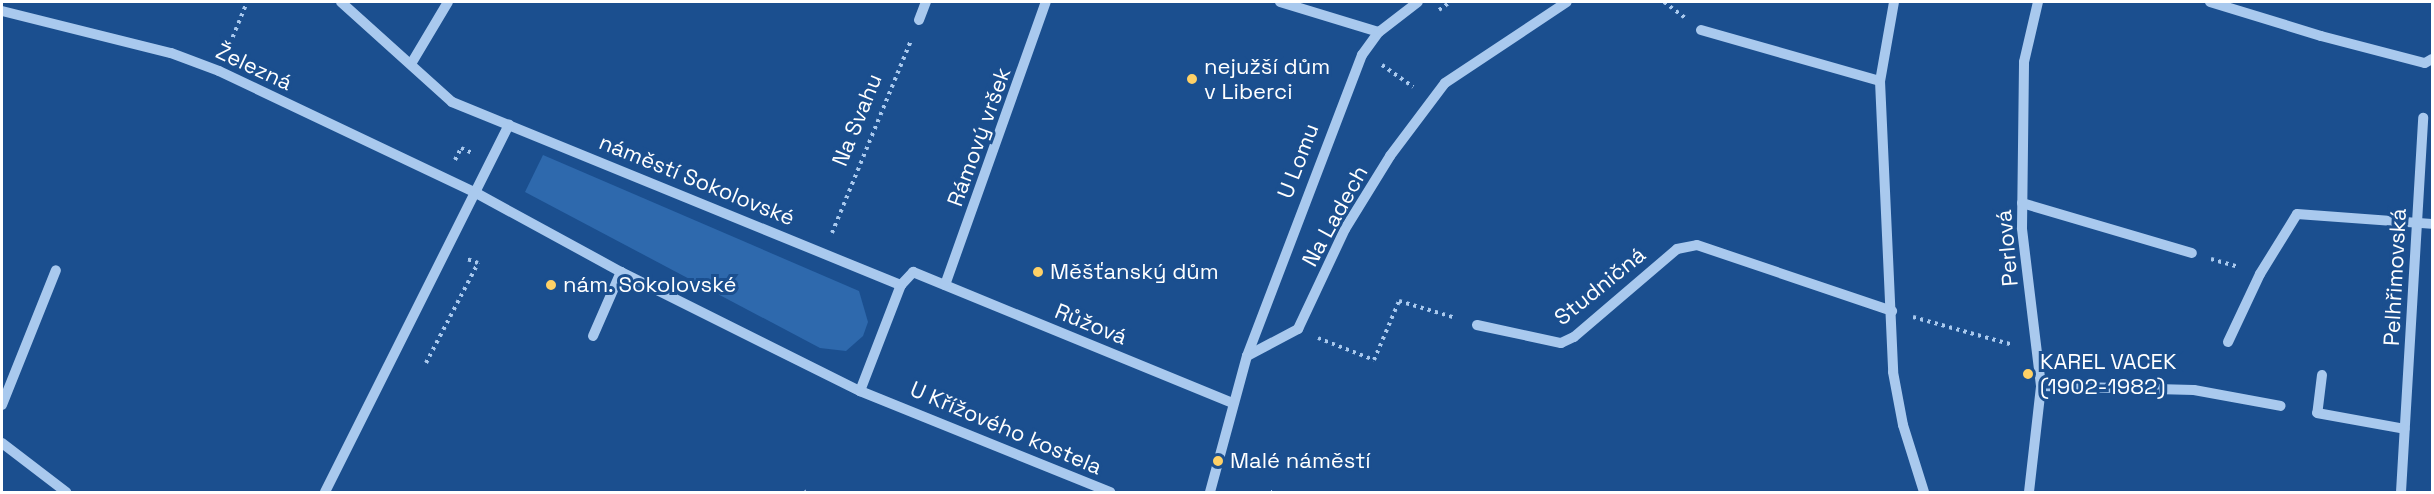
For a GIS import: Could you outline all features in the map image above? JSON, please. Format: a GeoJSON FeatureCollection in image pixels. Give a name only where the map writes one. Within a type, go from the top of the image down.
{"type":"FeatureCollection","features":[{"type":"Feature","properties":{"kind":"street"},"geometry":{"type":"LineString","coordinates":[[325,492],[478,194],[509,125],[452,102],[341,2]]}},
{"type":"Feature","properties":{"kind":"street"},"geometry":{"type":"LineString","coordinates":[[411,64],[448,2]]}},
{"type":"Feature","properties":{"kind":"street"},"geometry":{"type":"LineString","coordinates":[[919,20],[926,2]]}},
{"type":"Feature","properties":{"kind":"street","name":"Rámový vršek"},"geometry":{"type":"LineString","coordinates":[[940,283],[1046,2]]}},
{"type":"Feature","properties":{"kind":"street"},"geometry":{"type":"LineString","coordinates":[[1280,2],[1378,32]]}},
{"type":"Feature","properties":{"kind":"street","name":"U Lomu"},"geometry":{"type":"LineString","coordinates":[[1247,357],[1362,55],[1378,32],[1418,2]]}},
{"type":"Feature","properties":{"kind":"street","name":"Na Ladech"},"geometry":{"type":"LineString","coordinates":[[1298,329],[1345,229],[1390,156],[1445,83],[1567,2]]}},
{"type":"Feature","properties":{"kind":"street"},"geometry":{"type":"LineString","coordinates":[[1894,2],[1880,81],[1893,372],[1904,425],[1924,492]]}},
{"type":"Feature","properties":{"kind":"street","name":"Perlová"},"geometry":{"type":"LineString","coordinates":[[2029,492],[2041,386],[2022,202],[2024,62],[2038,2]]}},
{"type":"Feature","properties":{"kind":"street"},"geometry":{"type":"LineString","coordinates":[[2210,2],[2429,61]]}},
{"type":"Feature","properties":{"kind":"street","name":"Železná"},"geometry":{"type":"LineString","coordinates":[[2,11],[171,52],[219,71],[478,194]]}},
{"type":"Feature","properties":{"kind":"street"},"geometry":{"type":"LineString","coordinates":[[1701,30],[1880,81]]}},
{"type":"Feature","properties":{"kind":"street","name":"Pelhřimovská"},"geometry":{"type":"LineString","coordinates":[[2402,492],[2423,118]]}},
{"type":"Feature","properties":{"kind":"street","name":"náměstí Sokolovské"},"geometry":{"type":"LineString","coordinates":[[509,125],[901,285]]}},
{"type":"Feature","properties":{"kind":"street"},"geometry":{"type":"LineString","coordinates":[[478,194],[621,272],[860,391],[901,285],[913,272],[940,283]]}},
{"type":"Feature","properties":{"kind":"street"},"geometry":{"type":"LineString","coordinates":[[2022,202],[2192,253]]}},
{"type":"Feature","properties":{"kind":"street"},"geometry":{"type":"LineString","coordinates":[[2228,342],[2260,274],[2297,214],[2433,224]]}},
{"type":"Feature","properties":{"kind":"street","name":"Studničná"},"geometry":{"type":"LineString","coordinates":[[1476,325],[1561,343],[1574,337],[1677,249],[1698,245],[1892,311]]}},
{"type":"Feature","properties":{"kind":"street"},"geometry":{"type":"LineString","coordinates":[[2,405],[56,270]]}},
{"type":"Feature","properties":{"kind":"street"},"geometry":{"type":"LineString","coordinates":[[593,336],[621,272]]}},
{"type":"Feature","properties":{"kind":"street","name":"Růžová"},"geometry":{"type":"LineString","coordinates":[[940,283],[1232,403]]}},
{"type":"Feature","properties":{"kind":"street"},"geometry":{"type":"LineString","coordinates":[[1210,492],[1232,403],[1247,357],[1298,329]]}},
{"type":"Feature","properties":{"kind":"street"},"geometry":{"type":"LineString","coordinates":[[2322,375],[2318,413],[2405,429]]}},
{"type":"Feature","properties":{"kind":"street"},"geometry":{"type":"LineString","coordinates":[[2041,386],[2194,390],[2281,406]]}},
{"type":"Feature","properties":{"kind":"street","name":"U Křížového kostela"},"geometry":{"type":"LineString","coordinates":[[860,391],[886,399],[1110,492]]}},
{"type":"Feature","properties":{"kind":"street"},"geometry":{"type":"LineString","coordinates":[[2,442],[66,492]]}},
{"type":"Feature","properties":{"kind":"path"},"geometry":{"type":"LineString","coordinates":[[219,71],[247,2]]}},
{"type":"Feature","properties":{"kind":"path","name":"Na Svahu"},"geometry":{"type":"LineString","coordinates":[[823,253],[919,20]]}},
{"type":"Feature","properties":{"kind":"path"},"geometry":{"type":"LineString","coordinates":[[1382,65],[1433,100]]}},
{"type":"Feature","properties":{"kind":"path"},"geometry":{"type":"LineString","coordinates":[[455,160],[461,148],[480,158]]}},
{"type":"Feature","properties":{"kind":"path"},"geometry":{"type":"LineString","coordinates":[[2192,253],[2260,274]]}},
{"type":"Feature","properties":{"kind":"path"},"geometry":{"type":"LineString","coordinates":[[426,363],[478,263],[467,260]]}},
{"type":"Feature","properties":{"kind":"path"},"geometry":{"type":"LineString","coordinates":[[1298,329],[1374,360],[1399,301],[1476,325]]}},
{"type":"Feature","properties":{"kind":"path"},"geometry":{"type":"LineString","coordinates":[[1892,311],[2037,352]]}},
{"type":"Feature","properties":{"kind":"shaded area"},"geometry":{"type":"Polygon","coordinates":[[[543,155],[859,291],[868,322],[863,336],[846,351],[820,348],[525,192],[543,155]]]}},
{"type":"Feature","properties":{"kind":"place","name":"nejužší dům v Liberci"},"geometry":{"type":"Point","coordinates":[1192,79]}},
{"type":"Feature","properties":{"kind":"place","name":"Měšťanský dům"},"geometry":{"type":"Point","coordinates":[1038,272]}},
{"type":"Feature","properties":{"kind":"place","name":"nám. Sokolovské"},"geometry":{"type":"Point","coordinates":[551,285]}},
{"type":"Feature","properties":{"kind":"place","name":"KAREL VACEK (1902-1982)"},"geometry":{"type":"Point","coordinates":[2028,374]}},
{"type":"Feature","properties":{"kind":"place","name":"Malé náměstí"},"geometry":{"type":"Point","coordinates":[1218,461]}}]}
